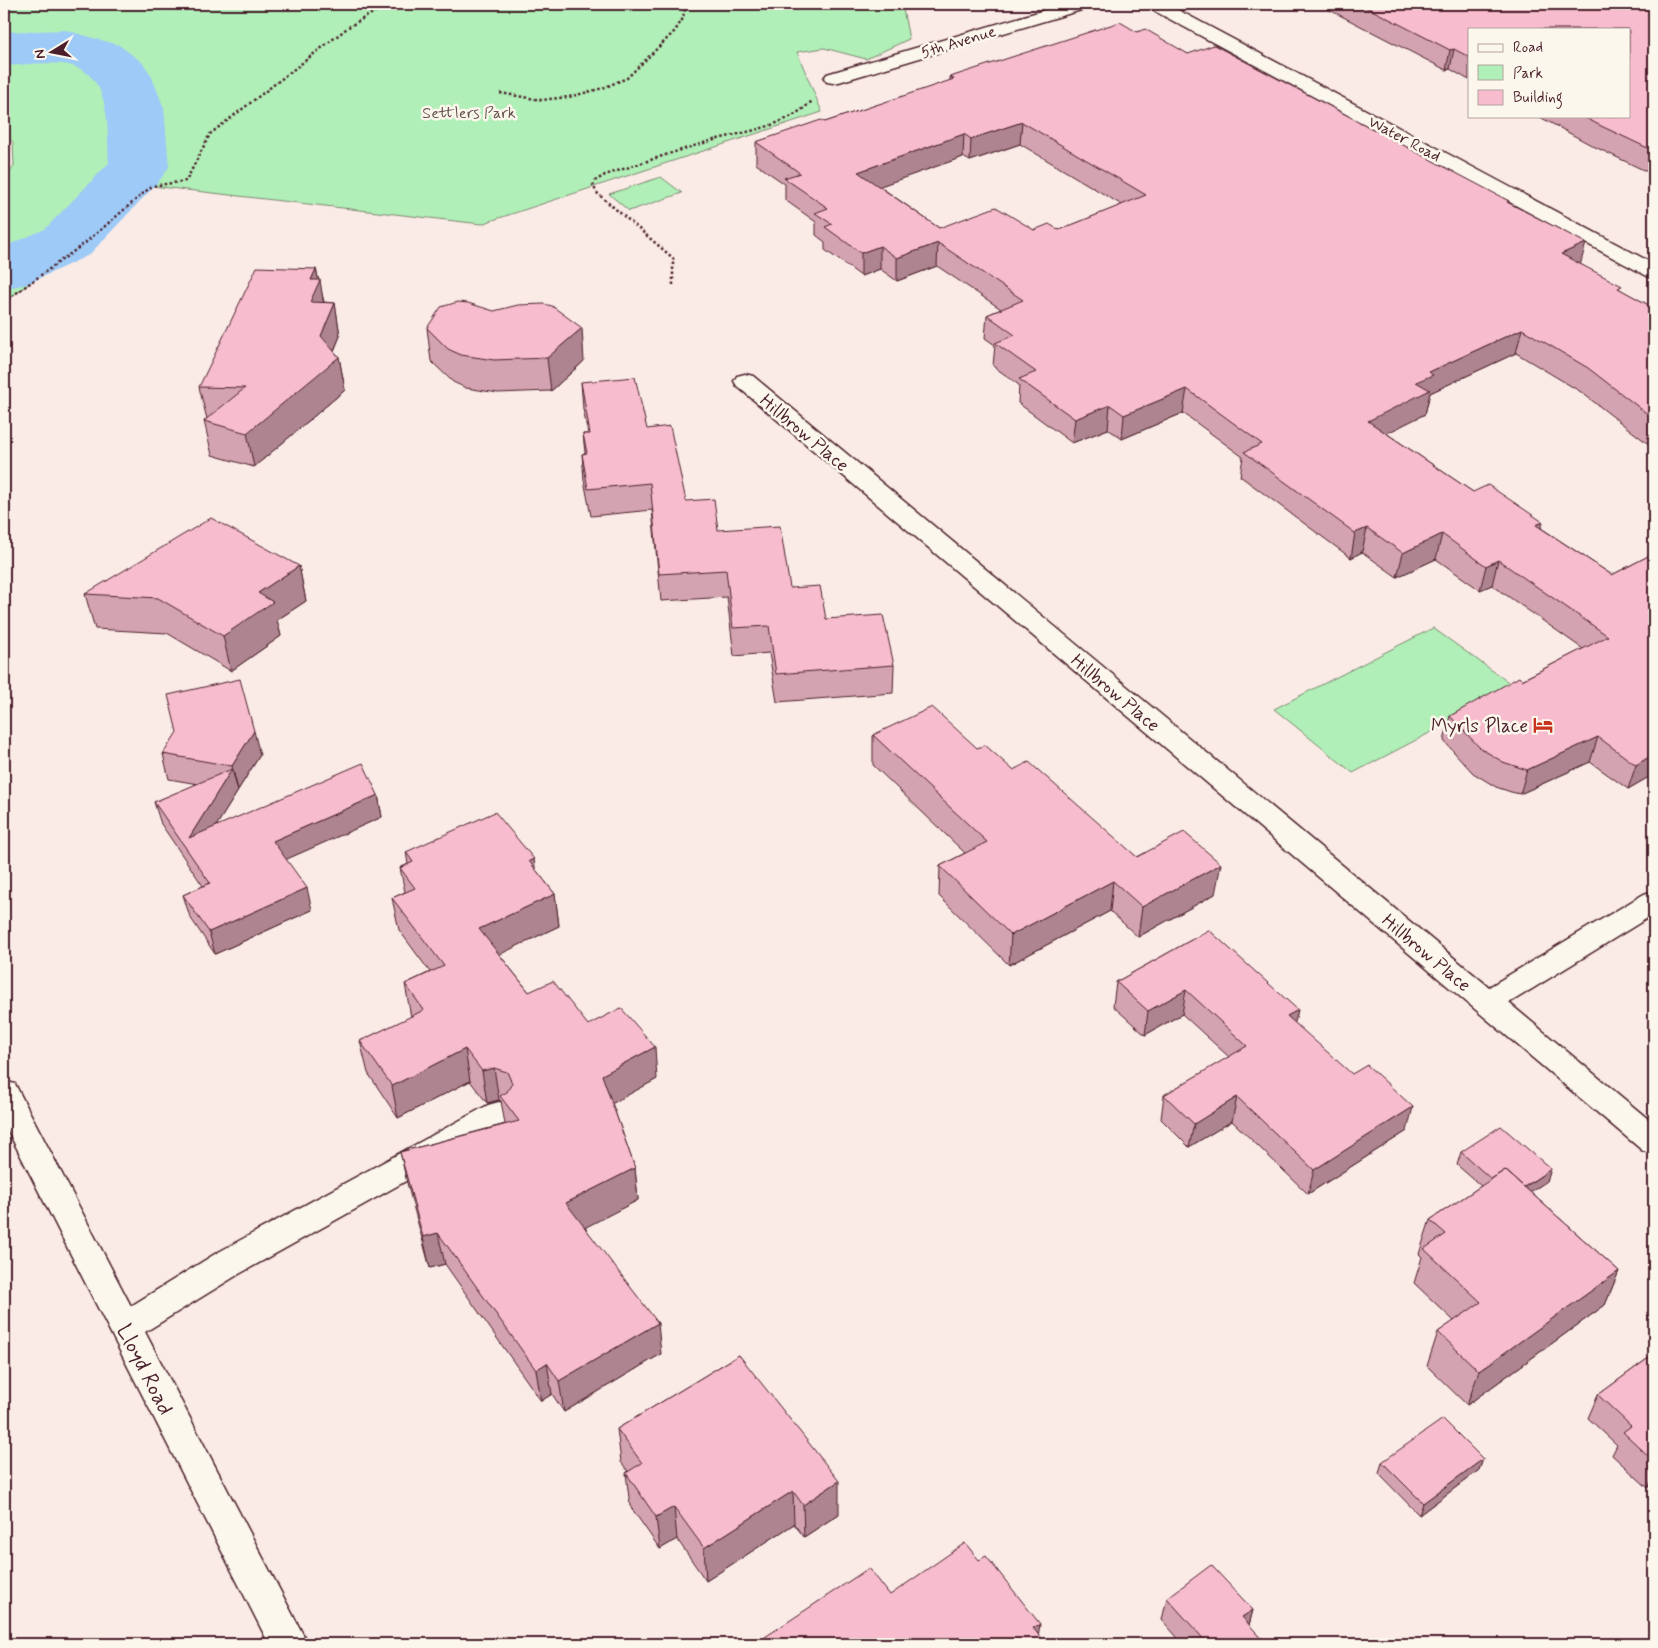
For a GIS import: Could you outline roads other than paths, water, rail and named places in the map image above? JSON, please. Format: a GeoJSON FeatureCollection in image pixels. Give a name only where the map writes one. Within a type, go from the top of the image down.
{"type":"FeatureCollection","features":[{"type":"Feature","properties":{"kind":"street","name":"5th Avenue"},"geometry":{"type":"LineString","coordinates":[[833,78],[1082,4]]}},
{"type":"Feature","properties":{"kind":"street","name":"Water Road"},"geometry":{"type":"LineString","coordinates":[[1155,4],[1654,272]]}},
{"type":"Feature","properties":{"kind":"street","name":"Hillbrow Place"},"geometry":{"type":"LineString","coordinates":[[745,382],[1654,1142]]}},
{"type":"Feature","properties":{"kind":"street","name":"Hillbrow Place"},"geometry":{"type":"LineString","coordinates":[[1487,1002],[1654,901]]}},
{"type":"Feature","properties":{"kind":"street","name":"Lloyd Road"},"geometry":{"type":"LineString","coordinates":[[4,1093],[289,1644]]}},
{"type":"Feature","properties":{"kind":"street"},"geometry":{"type":"LineString","coordinates":[[125,1327],[228,1264],[500,1114]]}},
{"type":"Feature","properties":{"kind":"waterway"},"geometry":{"type":"LineString","coordinates":[[4,49],[65,47],[99,57],[123,75],[135,108],[139,167],[67,242],[4,270]]}},
{"type":"Feature","properties":{"kind":"place","name":"Myrls Place"},"geometry":{"type":"Point","coordinates":[1543,725]}},
{"type":"Feature","properties":{"kind":"park label","name":"Settlers Park"},"geometry":{"type":"Point","coordinates":[469,112]}}]}
